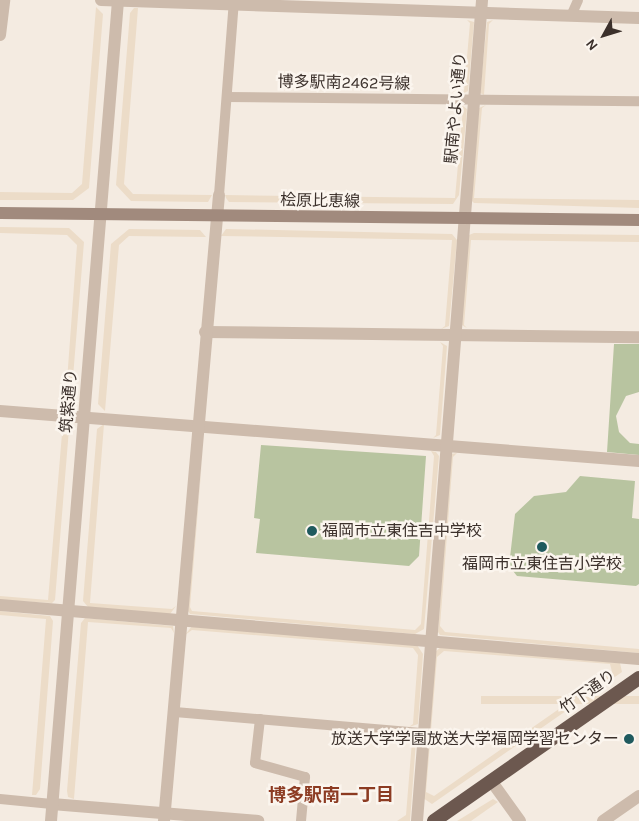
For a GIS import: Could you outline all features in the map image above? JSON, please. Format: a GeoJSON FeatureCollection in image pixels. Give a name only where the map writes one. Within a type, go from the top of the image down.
{"type":"FeatureCollection","features":[{"type":"Feature","properties":{"kind":"highway","name":"竹下通り"},"geometry":{"type":"LineString","coordinates":[[434,821],[639,678]]}},
{"type":"Feature","properties":{"kind":"main road","name":"桧原比恵線"},"geometry":{"type":"LineString","coordinates":[[0,213],[639,220]]}},
{"type":"Feature","properties":{"kind":"street"},"geometry":{"type":"LineString","coordinates":[[0,35],[4,0]]}},
{"type":"Feature","properties":{"kind":"street"},"geometry":{"type":"LineString","coordinates":[[100,0],[234,2],[639,18]]}},
{"type":"Feature","properties":{"kind":"street","name":"筑紫通り"},"geometry":{"type":"LineString","coordinates":[[51,821],[118,0]]}},
{"type":"Feature","properties":{"kind":"street","name":"駅南やよい通り"},"geometry":{"type":"LineString","coordinates":[[417,821],[421,733],[463,219],[480,100],[482,0]]}},
{"type":"Feature","properties":{"kind":"street"},"geometry":{"type":"LineString","coordinates":[[571,16],[578,0]]}},
{"type":"Feature","properties":{"kind":"street"},"geometry":{"type":"LineString","coordinates":[[165,817],[175,712],[180,619],[219,195],[234,2]]}},
{"type":"Feature","properties":{"kind":"street","name":"博多駅南2462号線"},"geometry":{"type":"LineString","coordinates":[[227,97],[639,101]]}},
{"type":"Feature","properties":{"kind":"street"},"geometry":{"type":"LineString","coordinates":[[205,332],[639,337]]}},
{"type":"Feature","properties":{"kind":"street"},"geometry":{"type":"LineString","coordinates":[[0,411],[198,424],[639,461]]}},
{"type":"Feature","properties":{"kind":"street"},"geometry":{"type":"LineString","coordinates":[[0,605],[639,659]]}},
{"type":"Feature","properties":{"kind":"street"},"geometry":{"type":"LineString","coordinates":[[175,712],[421,733]]}},
{"type":"Feature","properties":{"kind":"street"},"geometry":{"type":"LineString","coordinates":[[260,719],[256,763],[306,777],[301,821]]}},
{"type":"Feature","properties":{"kind":"street"},"geometry":{"type":"LineString","coordinates":[[492,782],[520,821]]}},
{"type":"Feature","properties":{"kind":"street"},"geometry":{"type":"LineString","coordinates":[[604,821],[639,797]]}},
{"type":"Feature","properties":{"kind":"street"},"geometry":{"type":"LineString","coordinates":[[0,799],[165,817],[258,821]]}},
{"type":"Feature","properties":{"kind":"street","name":"筑紫通り"},"geometry":{"type":"LineString","coordinates":[[52,804],[58,809],[57,821]]}},
{"type":"Feature","properties":{"kind":"green space"},"geometry":{"type":"Polygon","coordinates":[[[614,344],[639,344],[639,392],[626,396],[616,416],[619,432],[630,443],[639,444],[639,455],[607,452],[614,344]]]}},
{"type":"Feature","properties":{"kind":"green space"},"geometry":{"type":"Polygon","coordinates":[[[261,445],[426,456],[419,556],[409,566],[256,553],[260,519],[254,518],[261,445]]]}},
{"type":"Feature","properties":{"kind":"green space"},"geometry":{"type":"Polygon","coordinates":[[[580,476],[635,481],[632,518],[639,519],[639,584],[636,586],[517,576],[509,566],[515,514],[534,496],[566,492],[580,476]]]}},
{"type":"Feature","properties":{"kind":"shaded area"},"geometry":{"type":"Polygon","coordinates":[[[96,7],[103,14],[89,188],[73,200],[0,200],[0,192],[72,193],[82,184],[96,7]]]}},
{"type":"Feature","properties":{"kind":"shaded area"},"geometry":{"type":"Polygon","coordinates":[[[134,8],[138,8],[124,184],[133,194],[212,195],[208,202],[131,201],[116,185],[130,13],[134,8]]]}},
{"type":"Feature","properties":{"kind":"shaded area"},"geometry":{"type":"Polygon","coordinates":[[[467,20],[474,22],[468,91],[460,95],[464,91],[470,23],[467,20]]]}},
{"type":"Feature","properties":{"kind":"shaded area"},"geometry":{"type":"Polygon","coordinates":[[[493,20],[489,24],[484,95],[480,93],[487,22],[493,20]]]}},
{"type":"Feature","properties":{"kind":"shaded area"},"geometry":{"type":"Polygon","coordinates":[[[460,104],[467,109],[459,195],[453,204],[229,202],[226,198],[225,195],[455,198],[463,108],[460,104]]]}},
{"type":"Feature","properties":{"kind":"shaded area"},"geometry":{"type":"Polygon","coordinates":[[[486,105],[482,108],[474,198],[639,200],[639,208],[474,203],[471,200],[479,108],[486,105]]]}},
{"type":"Feature","properties":{"kind":"shaded area"},"geometry":{"type":"Polygon","coordinates":[[[0,227],[69,228],[84,242],[71,402],[65,408],[77,245],[67,235],[0,233],[0,227]]]}},
{"type":"Feature","properties":{"kind":"shaded area"},"geometry":{"type":"Polygon","coordinates":[[[129,229],[200,230],[206,237],[129,236],[119,245],[105,411],[98,404],[111,244],[129,229]]]}},
{"type":"Feature","properties":{"kind":"shaded area"},"geometry":{"type":"Polygon","coordinates":[[[226,229],[452,234],[457,240],[449,326],[441,329],[445,326],[452,240],[221,236],[226,229]]]}},
{"type":"Feature","properties":{"kind":"shaded area"},"geometry":{"type":"Polygon","coordinates":[[[474,233],[639,235],[639,242],[471,240],[464,325],[467,328],[460,324],[469,235],[474,233]]]}},
{"type":"Feature","properties":{"kind":"shaded area"},"geometry":{"type":"Polygon","coordinates":[[[440,342],[447,346],[440,435],[433,438],[436,435],[443,346],[440,342]]]}},
{"type":"Feature","properties":{"kind":"shaded area"},"geometry":{"type":"Polygon","coordinates":[[[63,422],[69,429],[55,600],[52,603],[0,600],[0,596],[48,600],[63,422]]]}},
{"type":"Feature","properties":{"kind":"shaded area"},"geometry":{"type":"Polygon","coordinates":[[[104,424],[90,603],[172,609],[176,606],[170,614],[88,607],[83,601],[97,429],[104,424]]]}},
{"type":"Feature","properties":{"kind":"shaded area"},"geometry":{"type":"Polygon","coordinates":[[[203,448],[190,607],[192,611],[415,630],[421,624],[434,456],[431,451],[436,452],[439,456],[424,629],[415,634],[190,614],[188,611],[203,448]]]}},
{"type":"Feature","properties":{"kind":"shaded area"},"geometry":{"type":"Polygon","coordinates":[[[457,453],[453,457],[440,626],[445,632],[639,649],[639,653],[440,635],[438,632],[451,454],[457,453]]]}},
{"type":"Feature","properties":{"kind":"shaded area"},"geometry":{"type":"Polygon","coordinates":[[[0,611],[50,616],[53,621],[40,789],[36,795],[32,795],[46,619],[0,615],[0,611]]]}},
{"type":"Feature","properties":{"kind":"shaded area"},"geometry":{"type":"Polygon","coordinates":[[[85,618],[173,626],[174,633],[171,628],[88,622],[74,799],[68,797],[67,791],[81,623],[85,618]]]}},
{"type":"Feature","properties":{"kind":"shaded area"},"geometry":{"type":"Polygon","coordinates":[[[192,626],[417,645],[423,654],[418,724],[409,727],[413,724],[418,655],[413,648],[192,630],[185,635],[192,626]]]}},
{"type":"Feature","properties":{"kind":"shaded area"},"geometry":{"type":"Polygon","coordinates":[[[441,647],[620,663],[622,672],[432,804],[423,798],[435,652],[441,647]],[[444,651],[437,657],[426,792],[434,796],[612,672],[610,664],[444,651]]]}},
{"type":"Feature","properties":{"kind":"shaded area"},"geometry":{"type":"Polygon","coordinates":[[[481,696],[639,696],[639,704],[481,704],[481,696]]]}},
{"type":"Feature","properties":{"kind":"shaded area"},"geometry":{"type":"Polygon","coordinates":[[[409,737],[416,741],[410,821],[397,821],[406,815],[412,741],[409,737]]]}},
{"type":"Feature","properties":{"kind":"shaded area"},"geometry":{"type":"Polygon","coordinates":[[[493,799],[498,802],[471,821],[457,821],[493,799]]]}},
{"type":"Feature","properties":{"kind":"place","name":"福岡市立東住吉中学校"},"geometry":{"type":"Point","coordinates":[312,531]}},
{"type":"Feature","properties":{"kind":"place","name":"福岡市立東住吉小学校"},"geometry":{"type":"Point","coordinates":[542,547]}},
{"type":"Feature","properties":{"kind":"place","name":"放送大学学園放送大学福岡学習センター"},"geometry":{"type":"Point","coordinates":[629,739]}},
{"type":"Feature","properties":{"kind":"district","name":"博多駅南一丁目"},"geometry":{"type":"Point","coordinates":[331,795]}}]}
